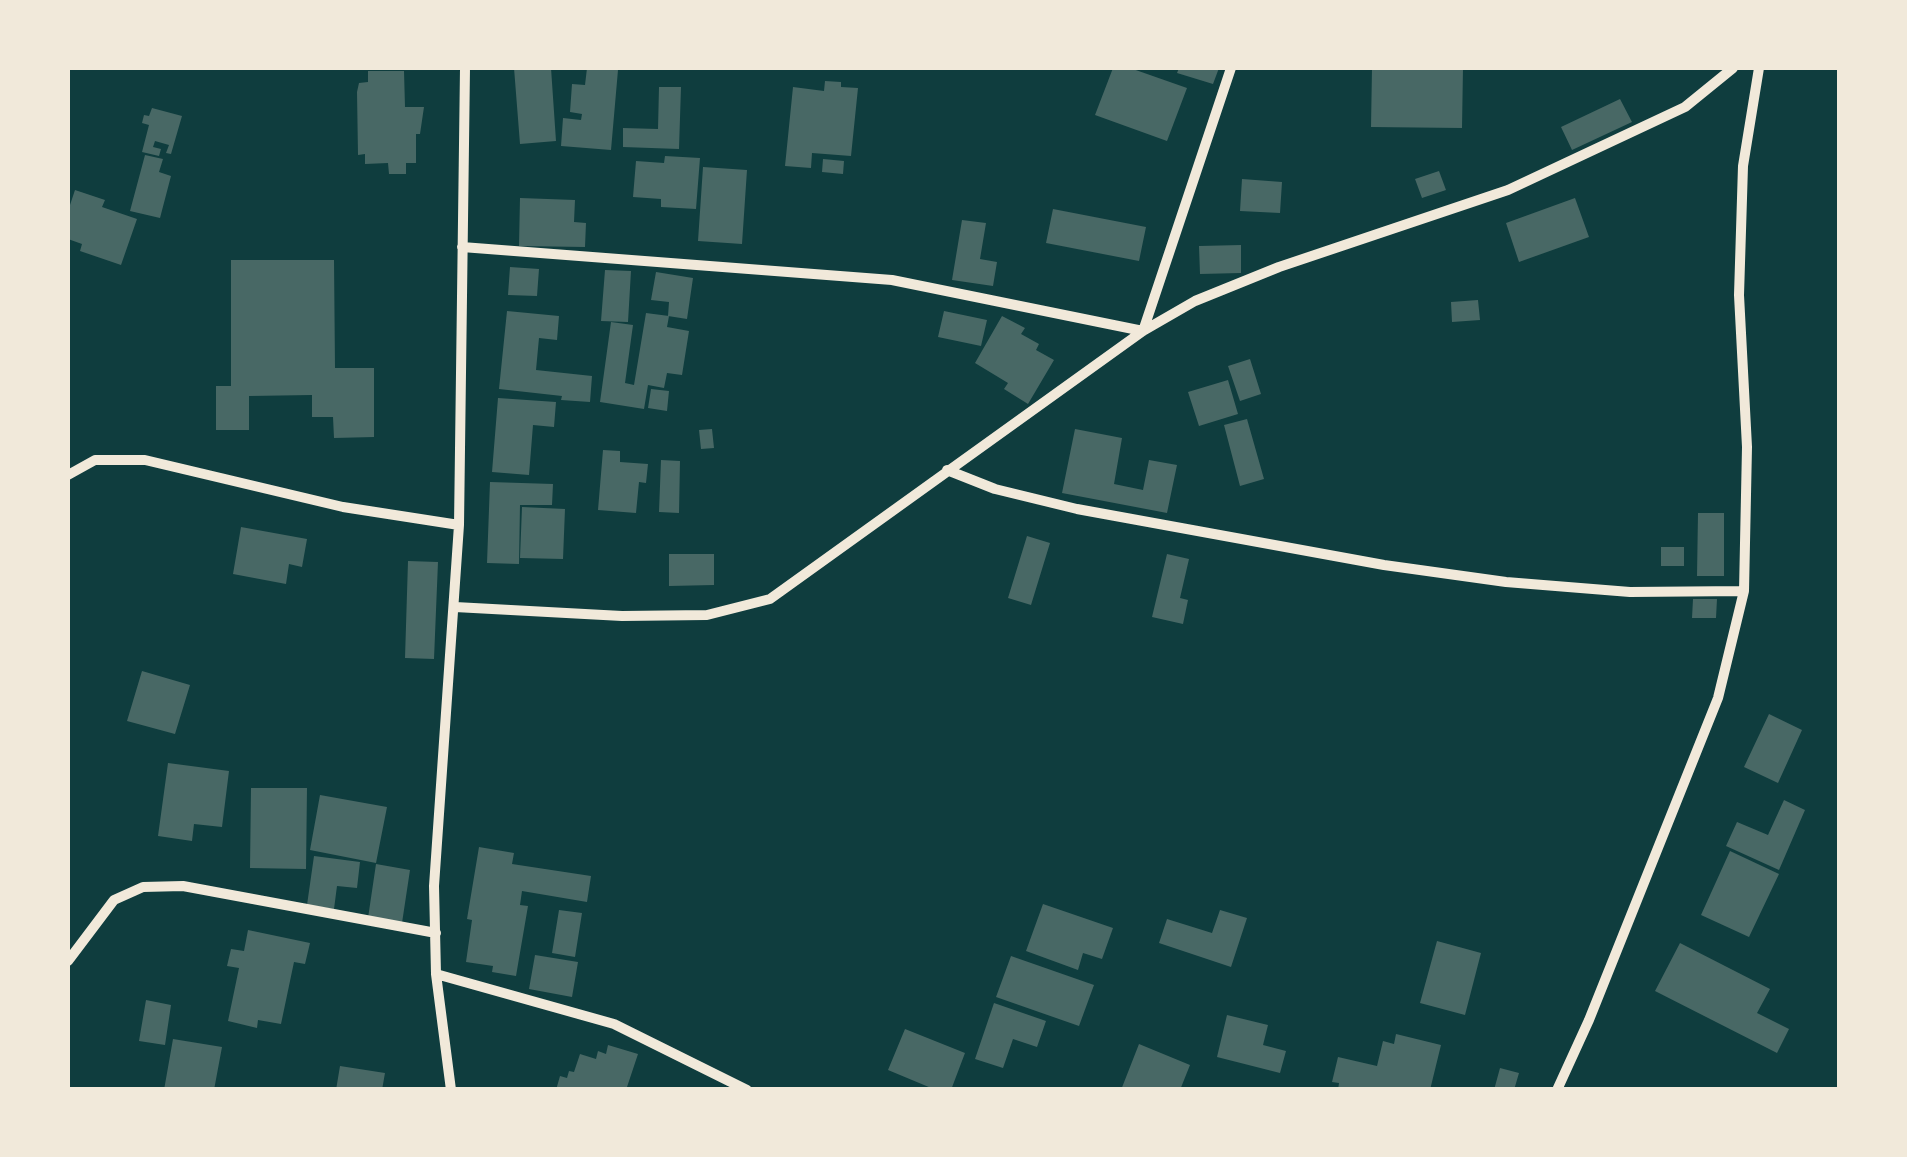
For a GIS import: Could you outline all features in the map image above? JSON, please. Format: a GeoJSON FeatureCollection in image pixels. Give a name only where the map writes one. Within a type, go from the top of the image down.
{"type":"FeatureCollection","features":[{"type":"Feature","properties":{"kind":"street"},"geometry":{"type":"LineString","coordinates":[[451,1090],[436,974],[434,886],[459,525],[466,68]]}},
{"type":"Feature","properties":{"kind":"street"},"geometry":{"type":"LineString","coordinates":[[1143,330],[1231,68]]}},
{"type":"Feature","properties":{"kind":"street"},"geometry":{"type":"LineString","coordinates":[[455,607],[622,616],[707,615],[770,599],[1143,330],[1195,301],[1279,267],[1508,190],[1684,107],[1733,68]]}},
{"type":"Feature","properties":{"kind":"street"},"geometry":{"type":"LineString","coordinates":[[1557,1090],[1589,1020],[1718,698],[1744,591],[1747,447],[1739,295],[1743,166],[1758,68]]}},
{"type":"Feature","properties":{"kind":"street"},"geometry":{"type":"LineString","coordinates":[[462,247],[892,280],[1143,330]]}},
{"type":"Feature","properties":{"kind":"street"},"geometry":{"type":"LineString","coordinates":[[68,475],[95,460],[145,460],[344,507],[459,525]]}},
{"type":"Feature","properties":{"kind":"street"},"geometry":{"type":"LineString","coordinates":[[947,470],[995,489],[1064,506],[1384,565],[1506,582],[1630,592],[1744,591]]}},
{"type":"Feature","properties":{"kind":"street"},"geometry":{"type":"LineString","coordinates":[[68,961],[114,900],[143,888],[183,886],[436,933]]}},
{"type":"Feature","properties":{"kind":"street"},"geometry":{"type":"LineString","coordinates":[[436,974],[614,1024],[748,1090]]}},
{"type":"Feature","properties":{"kind":"building"},"geometry":{"type":"Polygon","coordinates":[[[514,68],[551,68],[556,141],[520,144],[514,68]]]}},
{"type":"Feature","properties":{"kind":"building"},"geometry":{"type":"Polygon","coordinates":[[[587,68],[618,70],[611,150],[561,146],[563,118],[581,120],[582,114],[570,112],[572,84],[585,85],[587,68]]]}},
{"type":"Feature","properties":{"kind":"building"},"geometry":{"type":"Polygon","coordinates":[[[1113,68],[1130,68],[1187,88],[1167,141],[1095,115],[1113,68]]]}},
{"type":"Feature","properties":{"kind":"building"},"geometry":{"type":"Polygon","coordinates":[[[1179,68],[1219,68],[1213,84],[1177,73],[1179,68]]]}},
{"type":"Feature","properties":{"kind":"building"},"geometry":{"type":"Polygon","coordinates":[[[1372,68],[1463,68],[1462,128],[1371,127],[1372,68]]]}},
{"type":"Feature","properties":{"kind":"building"},"geometry":{"type":"Polygon","coordinates":[[[368,71],[404,71],[405,107],[424,107],[420,134],[416,134],[416,163],[406,163],[406,174],[389,174],[388,163],[365,164],[365,154],[358,155],[357,92],[359,83],[368,82],[368,71]]]}},
{"type":"Feature","properties":{"kind":"building"},"geometry":{"type":"Polygon","coordinates":[[[825,81],[858,88],[851,156],[812,153],[811,168],[785,166],[793,87],[824,91],[825,81]]]}},
{"type":"Feature","properties":{"kind":"building"},"geometry":{"type":"Polygon","coordinates":[[[659,87],[681,87],[679,149],[623,147],[623,128],[658,129],[659,87]]]}},
{"type":"Feature","properties":{"kind":"building"},"geometry":{"type":"Polygon","coordinates":[[[1620,99],[1632,122],[1572,150],[1561,127],[1620,99]]]}},
{"type":"Feature","properties":{"kind":"building"},"geometry":{"type":"Polygon","coordinates":[[[152,108],[182,116],[171,154],[166,153],[169,145],[155,141],[153,147],[161,149],[159,156],[142,152],[149,125],[142,123],[152,108]]]}},
{"type":"Feature","properties":{"kind":"building"},"geometry":{"type":"Polygon","coordinates":[[[145,155],[163,159],[159,172],[171,176],[160,218],[130,211],[145,155]]]}},
{"type":"Feature","properties":{"kind":"building"},"geometry":{"type":"Polygon","coordinates":[[[665,156],[700,158],[696,209],[661,207],[661,199],[633,197],[636,161],[664,163],[665,156]]]}},
{"type":"Feature","properties":{"kind":"building"},"geometry":{"type":"Polygon","coordinates":[[[823,159],[844,161],[843,174],[822,172],[823,159]]]}},
{"type":"Feature","properties":{"kind":"building"},"geometry":{"type":"Polygon","coordinates":[[[703,167],[747,170],[742,244],[698,241],[703,167]]]}},
{"type":"Feature","properties":{"kind":"building"},"geometry":{"type":"Polygon","coordinates":[[[1439,171],[1446,190],[1422,198],[1415,179],[1439,171]]]}},
{"type":"Feature","properties":{"kind":"building"},"geometry":{"type":"Polygon","coordinates":[[[1242,179],[1282,182],[1280,213],[1240,211],[1242,179]]]}},
{"type":"Feature","properties":{"kind":"building"},"geometry":{"type":"Polygon","coordinates":[[[75,190],[105,200],[102,207],[137,219],[121,265],[80,251],[82,244],[68,239],[68,211],[75,190]]]}},
{"type":"Feature","properties":{"kind":"building"},"geometry":{"type":"Polygon","coordinates":[[[520,198],[575,200],[574,222],[586,223],[585,247],[519,246],[520,198]]]}},
{"type":"Feature","properties":{"kind":"building"},"geometry":{"type":"Polygon","coordinates":[[[1575,198],[1589,237],[1519,262],[1506,223],[1575,198]]]}},
{"type":"Feature","properties":{"kind":"building"},"geometry":{"type":"Polygon","coordinates":[[[1053,209],[1146,227],[1139,261],[1046,243],[1053,209]]]}},
{"type":"Feature","properties":{"kind":"building"},"geometry":{"type":"Polygon","coordinates":[[[962,220],[986,223],[980,259],[997,262],[993,286],[952,280],[962,220]]]}},
{"type":"Feature","properties":{"kind":"building"},"geometry":{"type":"Polygon","coordinates":[[[1241,245],[1241,273],[1200,274],[1199,246],[1241,245]]]}},
{"type":"Feature","properties":{"kind":"building"},"geometry":{"type":"Polygon","coordinates":[[[231,260],[334,260],[335,368],[374,368],[374,437],[334,438],[333,417],[312,417],[312,395],[249,396],[249,430],[216,430],[216,386],[231,386],[231,260]]]}},
{"type":"Feature","properties":{"kind":"building"},"geometry":{"type":"Polygon","coordinates":[[[510,267],[539,269],[537,296],[508,295],[510,267]]]}},
{"type":"Feature","properties":{"kind":"building"},"geometry":{"type":"Polygon","coordinates":[[[605,270],[631,271],[628,322],[601,321],[605,270]]]}},
{"type":"Feature","properties":{"kind":"building"},"geometry":{"type":"Polygon","coordinates":[[[656,272],[693,278],[687,319],[668,316],[669,302],[651,300],[656,272]]]}},
{"type":"Feature","properties":{"kind":"building"},"geometry":{"type":"Polygon","coordinates":[[[1478,300],[1480,320],[1452,322],[1451,302],[1478,300]]]}},
{"type":"Feature","properties":{"kind":"building"},"geometry":{"type":"Polygon","coordinates":[[[507,311],[559,316],[557,340],[539,338],[536,370],[592,376],[590,402],[499,389],[507,311]]]}},
{"type":"Feature","properties":{"kind":"building"},"geometry":{"type":"Polygon","coordinates":[[[944,311],[987,320],[981,346],[938,337],[944,311]]]}},
{"type":"Feature","properties":{"kind":"building"},"geometry":{"type":"Polygon","coordinates":[[[646,313],[669,316],[667,327],[689,331],[682,375],[667,373],[664,388],[648,385],[644,409],[600,402],[611,322],[633,325],[625,383],[634,385],[646,313]]]}},
{"type":"Feature","properties":{"kind":"building"},"geometry":{"type":"Polygon","coordinates":[[[1002,316],[1025,328],[1021,334],[1039,344],[1036,350],[1054,360],[1028,404],[1004,389],[1008,383],[975,363],[1002,316]]]}},
{"type":"Feature","properties":{"kind":"building"},"geometry":{"type":"Polygon","coordinates":[[[1250,359],[1261,394],[1240,401],[1228,366],[1250,359]]]}},
{"type":"Feature","properties":{"kind":"building"},"geometry":{"type":"Polygon","coordinates":[[[1228,380],[1238,414],[1199,426],[1188,392],[1228,380]]]}},
{"type":"Feature","properties":{"kind":"building"},"geometry":{"type":"Polygon","coordinates":[[[651,389],[669,391],[667,411],[648,408],[651,389]]]}},
{"type":"Feature","properties":{"kind":"building"},"geometry":{"type":"Polygon","coordinates":[[[498,398],[556,402],[554,427],[533,425],[529,475],[492,472],[498,398]]]}},
{"type":"Feature","properties":{"kind":"building"},"geometry":{"type":"Polygon","coordinates":[[[1247,419],[1264,479],[1240,486],[1224,425],[1247,419]]]}},
{"type":"Feature","properties":{"kind":"building"},"geometry":{"type":"Polygon","coordinates":[[[712,429],[714,448],[701,449],[699,430],[712,429]]]}},
{"type":"Feature","properties":{"kind":"building"},"geometry":{"type":"Polygon","coordinates":[[[1075,429],[1122,438],[1114,484],[1143,490],[1149,460],[1177,465],[1167,513],[1062,493],[1075,429]]]}},
{"type":"Feature","properties":{"kind":"building"},"geometry":{"type":"Polygon","coordinates":[[[603,450],[620,451],[620,462],[648,464],[646,483],[639,482],[636,513],[598,510],[603,450]]]}},
{"type":"Feature","properties":{"kind":"building"},"geometry":{"type":"Polygon","coordinates":[[[661,460],[680,461],[679,513],[659,512],[661,460]]]}},
{"type":"Feature","properties":{"kind":"building"},"geometry":{"type":"Polygon","coordinates":[[[490,482],[553,484],[552,505],[520,505],[519,564],[487,563],[490,482]]]}},
{"type":"Feature","properties":{"kind":"building"},"geometry":{"type":"Polygon","coordinates":[[[522,507],[565,509],[563,559],[520,558],[522,507]]]}},
{"type":"Feature","properties":{"kind":"building"},"geometry":{"type":"Polygon","coordinates":[[[1698,513],[1724,513],[1724,576],[1697,576],[1698,513]]]}},
{"type":"Feature","properties":{"kind":"building"},"geometry":{"type":"Polygon","coordinates":[[[241,527],[307,539],[302,567],[289,564],[286,584],[233,574],[241,527]]]}},
{"type":"Feature","properties":{"kind":"building"},"geometry":{"type":"Polygon","coordinates":[[[1027,536],[1050,543],[1031,605],[1008,598],[1027,536]]]}},
{"type":"Feature","properties":{"kind":"building"},"geometry":{"type":"Polygon","coordinates":[[[1661,547],[1684,547],[1684,566],[1661,566],[1661,547]]]}},
{"type":"Feature","properties":{"kind":"building"},"geometry":{"type":"Polygon","coordinates":[[[669,554],[714,554],[714,585],[669,586],[669,554]]]}},
{"type":"Feature","properties":{"kind":"building"},"geometry":{"type":"Polygon","coordinates":[[[1167,554],[1189,559],[1180,598],[1188,600],[1183,624],[1152,617],[1167,554]]]}},
{"type":"Feature","properties":{"kind":"building"},"geometry":{"type":"Polygon","coordinates":[[[408,561],[438,562],[434,659],[405,658],[408,561]]]}},
{"type":"Feature","properties":{"kind":"building"},"geometry":{"type":"Polygon","coordinates":[[[1693,599],[1717,599],[1716,618],[1692,618],[1693,599]]]}},
{"type":"Feature","properties":{"kind":"building"},"geometry":{"type":"Polygon","coordinates":[[[142,671],[190,685],[175,734],[127,721],[142,671]]]}},
{"type":"Feature","properties":{"kind":"building"},"geometry":{"type":"Polygon","coordinates":[[[1769,714],[1802,730],[1778,783],[1744,767],[1769,714]]]}},
{"type":"Feature","properties":{"kind":"building"},"geometry":{"type":"Polygon","coordinates":[[[168,763],[229,771],[222,827],[194,824],[192,841],[158,836],[168,763]]]}},
{"type":"Feature","properties":{"kind":"building"},"geometry":{"type":"Polygon","coordinates":[[[251,788],[307,788],[306,869],[250,868],[251,788]]]}},
{"type":"Feature","properties":{"kind":"building"},"geometry":{"type":"Polygon","coordinates":[[[320,795],[387,807],[376,863],[310,850],[320,795]]]}},
{"type":"Feature","properties":{"kind":"building"},"geometry":{"type":"Polygon","coordinates":[[[1784,800],[1805,810],[1779,870],[1726,846],[1737,822],[1768,835],[1784,800]]]}},
{"type":"Feature","properties":{"kind":"building"},"geometry":{"type":"Polygon","coordinates":[[[479,847],[514,853],[512,864],[591,876],[587,902],[522,891],[520,905],[528,906],[516,976],[492,972],[493,966],[466,962],[472,920],[467,919],[479,847]]]}},
{"type":"Feature","properties":{"kind":"building"},"geometry":{"type":"Polygon","coordinates":[[[1730,851],[1779,874],[1749,937],[1701,915],[1730,851]]]}},
{"type":"Feature","properties":{"kind":"building"},"geometry":{"type":"Polygon","coordinates":[[[314,856],[360,862],[357,888],[337,886],[334,909],[307,905],[314,856]]]}},
{"type":"Feature","properties":{"kind":"building"},"geometry":{"type":"Polygon","coordinates":[[[376,864],[410,870],[402,923],[368,918],[376,864]]]}},
{"type":"Feature","properties":{"kind":"building"},"geometry":{"type":"Polygon","coordinates":[[[1043,904],[1113,928],[1102,959],[1083,953],[1078,970],[1026,951],[1043,904]]]}},
{"type":"Feature","properties":{"kind":"building"},"geometry":{"type":"Polygon","coordinates":[[[559,910],[582,913],[575,957],[552,953],[559,910]]]}},
{"type":"Feature","properties":{"kind":"building"},"geometry":{"type":"Polygon","coordinates":[[[1220,910],[1247,918],[1231,967],[1159,943],[1167,919],[1212,933],[1220,910]]]}},
{"type":"Feature","properties":{"kind":"building"},"geometry":{"type":"Polygon","coordinates":[[[248,930],[310,943],[305,964],[294,962],[281,1024],[258,1020],[257,1028],[228,1021],[239,968],[227,966],[231,949],[244,951],[248,930]]]}},
{"type":"Feature","properties":{"kind":"building"},"geometry":{"type":"Polygon","coordinates":[[[1437,941],[1481,953],[1465,1015],[1420,1003],[1437,941]]]}},
{"type":"Feature","properties":{"kind":"building"},"geometry":{"type":"Polygon","coordinates":[[[1680,943],[1770,989],[1757,1013],[1789,1029],[1777,1053],[1655,991],[1680,943]]]}},
{"type":"Feature","properties":{"kind":"building"},"geometry":{"type":"Polygon","coordinates":[[[535,955],[578,962],[572,997],[529,989],[535,955]]]}},
{"type":"Feature","properties":{"kind":"building"},"geometry":{"type":"Polygon","coordinates":[[[1011,956],[1094,985],[1079,1026],[996,997],[1011,956]]]}},
{"type":"Feature","properties":{"kind":"building"},"geometry":{"type":"Polygon","coordinates":[[[146,1000],[171,1005],[165,1045],[139,1041],[146,1000]]]}},
{"type":"Feature","properties":{"kind":"building"},"geometry":{"type":"Polygon","coordinates":[[[994,1003],[1046,1021],[1037,1047],[1013,1039],[1003,1068],[975,1059],[994,1003]]]}},
{"type":"Feature","properties":{"kind":"building"},"geometry":{"type":"Polygon","coordinates":[[[1227,1015],[1268,1025],[1263,1045],[1286,1051],[1280,1073],[1217,1057],[1227,1015]]]}},
{"type":"Feature","properties":{"kind":"building"},"geometry":{"type":"Polygon","coordinates":[[[905,1029],[965,1053],[951,1090],[936,1090],[888,1070],[905,1029]]]}},
{"type":"Feature","properties":{"kind":"building"},"geometry":{"type":"Polygon","coordinates":[[[1396,1034],[1441,1045],[1430,1090],[1338,1090],[1339,1083],[1332,1082],[1338,1057],[1377,1066],[1383,1041],[1394,1044],[1396,1034]]]}},
{"type":"Feature","properties":{"kind":"building"},"geometry":{"type":"Polygon","coordinates":[[[173,1039],[222,1047],[214,1090],[164,1090],[173,1039]]]}},
{"type":"Feature","properties":{"kind":"building"},"geometry":{"type":"Polygon","coordinates":[[[1139,1044],[1190,1065],[1180,1090],[1121,1090],[1139,1044]]]}},
{"type":"Feature","properties":{"kind":"building"},"geometry":{"type":"Polygon","coordinates":[[[608,1045],[638,1054],[626,1090],[556,1090],[560,1076],[567,1078],[569,1071],[574,1072],[580,1054],[596,1059],[598,1051],[606,1054],[608,1045]]]}},
{"type":"Feature","properties":{"kind":"building"},"geometry":{"type":"Polygon","coordinates":[[[340,1066],[385,1073],[382,1090],[336,1090],[340,1066]]]}},
{"type":"Feature","properties":{"kind":"building"},"geometry":{"type":"Polygon","coordinates":[[[1500,1068],[1519,1073],[1514,1090],[1494,1090],[1500,1068]]]}}]}
